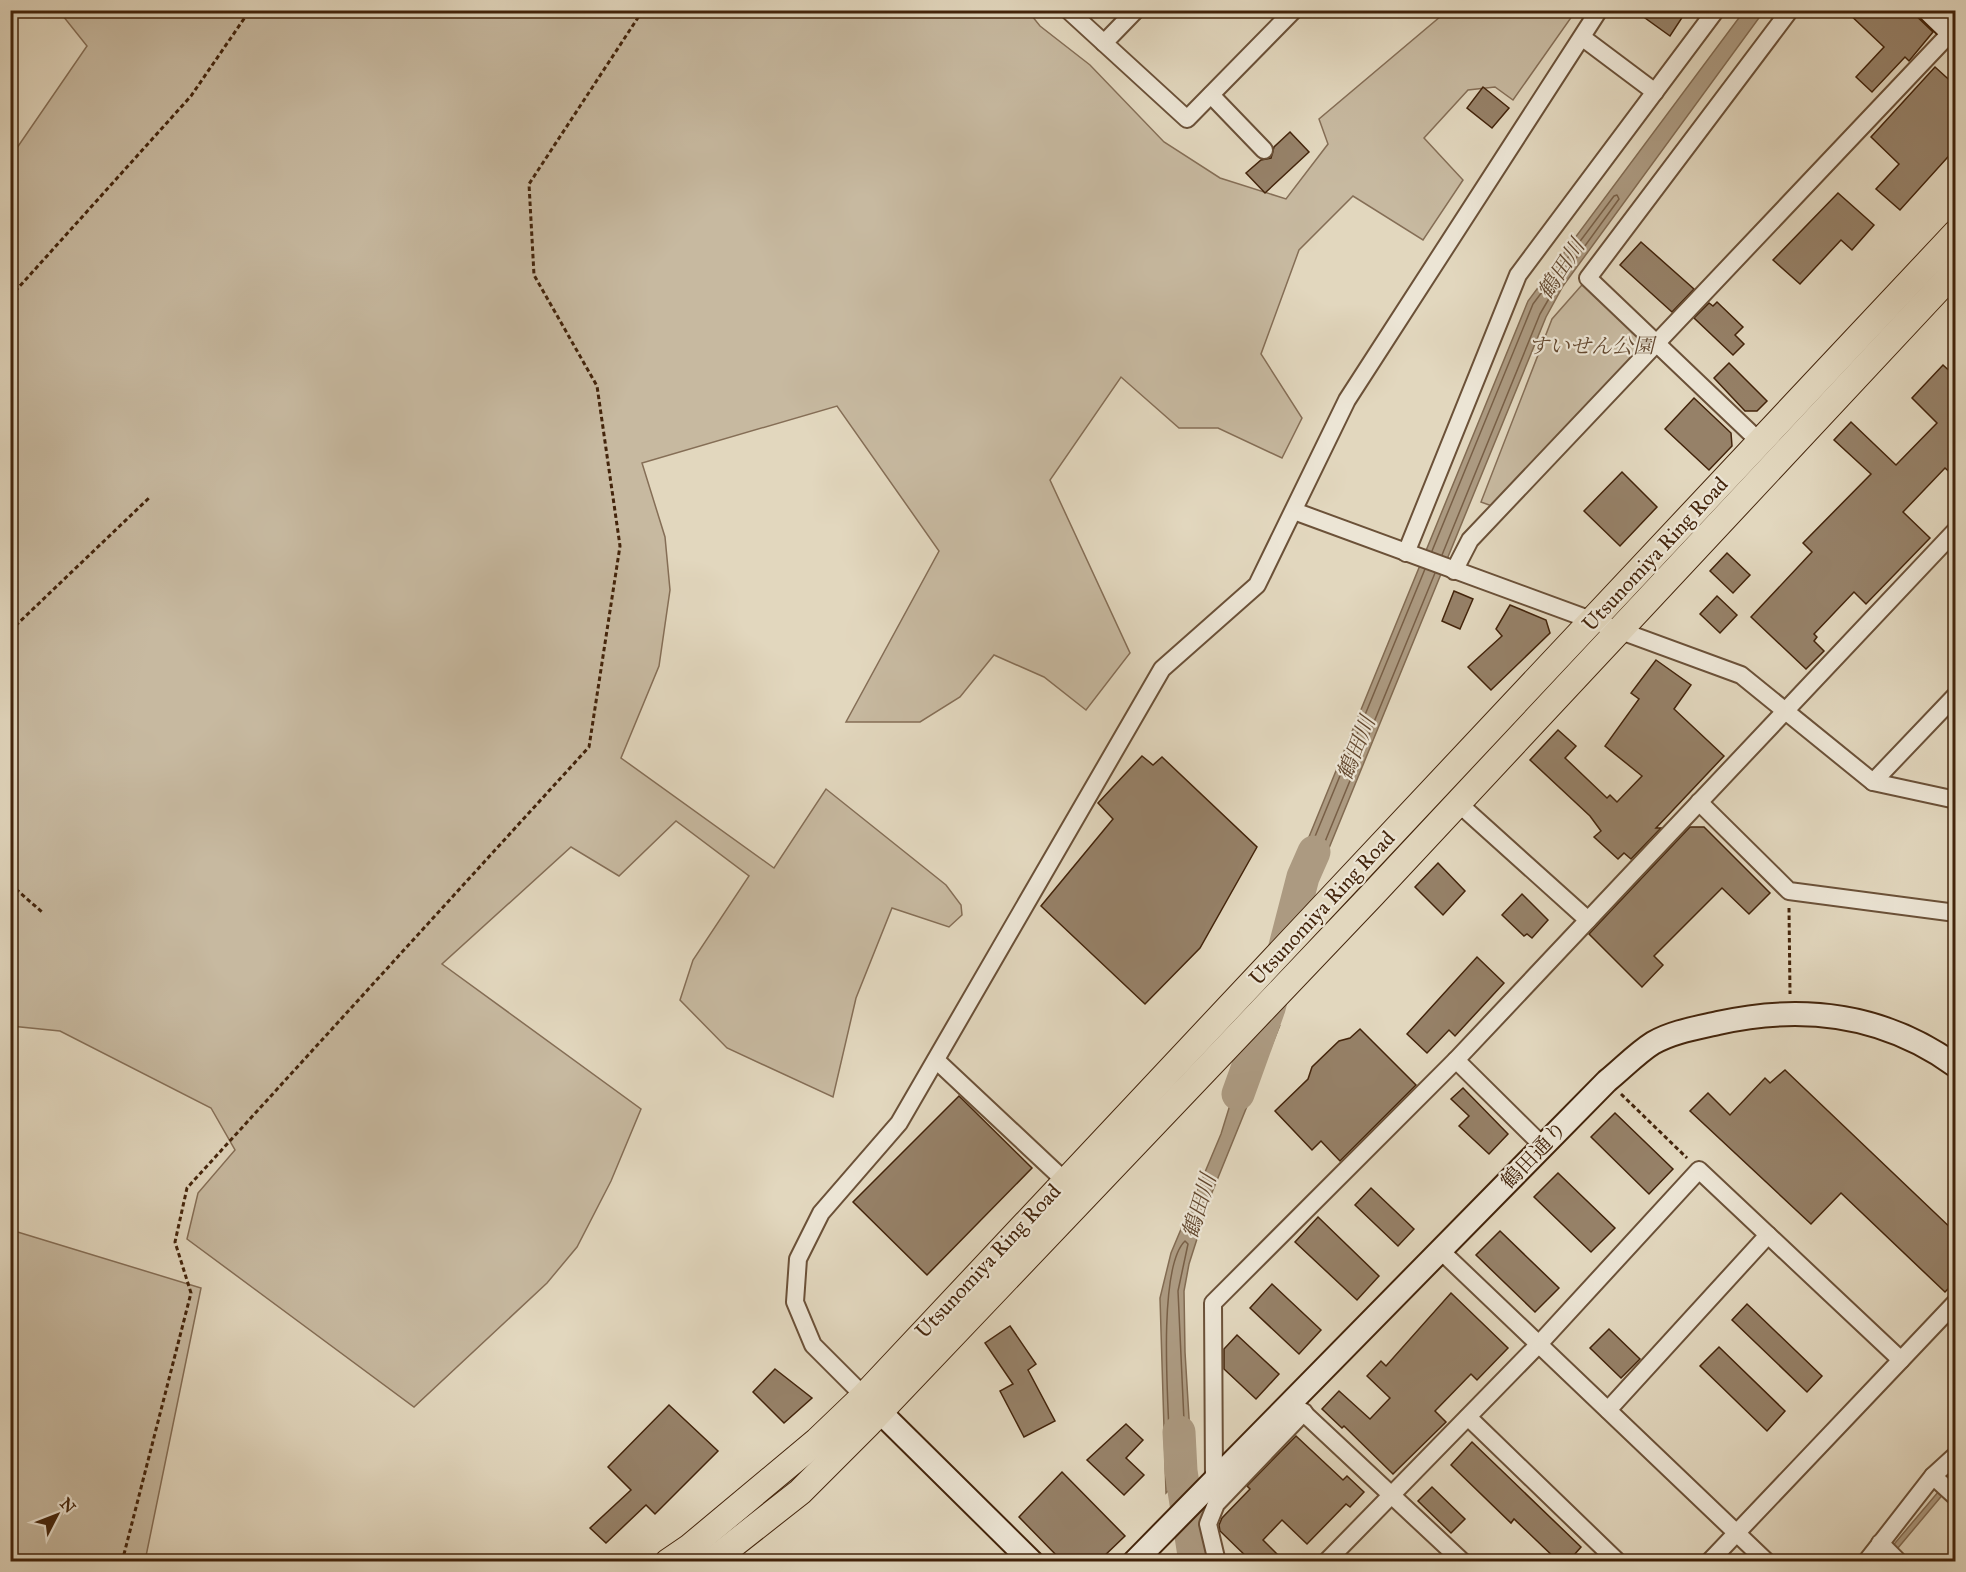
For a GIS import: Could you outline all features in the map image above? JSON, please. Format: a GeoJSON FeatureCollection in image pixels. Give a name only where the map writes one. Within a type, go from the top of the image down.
{"type":"FeatureCollection","features":[{"type":"Feature","properties":{"kind":"main road","name":"Utsunomiya Ring Road"},"geometry":{"type":"LineString","coordinates":[[711,1562],[800,1492],[872,1404],[1064,1180],[1326,905],[1956,233]]}},
{"type":"Feature","properties":{"kind":"main road","name":"Utsunomiya Ring Road"},"geometry":{"type":"LineString","coordinates":[[668,1562],[690,1547],[817,1441],[872,1404],[1233,1042],[1956,270]]}},
{"type":"Feature","properties":{"kind":"street"},"geometry":{"type":"LineString","coordinates":[[1068,10],[1187,119],[1294,10]]}},
{"type":"Feature","properties":{"kind":"street"},"geometry":{"type":"LineString","coordinates":[[1104,43],[1136,10]]}},
{"type":"Feature","properties":{"kind":"street"},"geometry":{"type":"LineString","coordinates":[[1032,1562],[813,1345],[795,1302],[798,1259],[820,1213],[899,1124],[1162,669],[1257,585],[1347,400],[1599,10]]}},
{"type":"Feature","properties":{"kind":"street"},"geometry":{"type":"LineString","coordinates":[[1406,553],[1518,275],[1716,10]]}},
{"type":"Feature","properties":{"kind":"street"},"geometry":{"type":"LineString","coordinates":[[1760,442],[1588,278],[1790,10]]}},
{"type":"Feature","properties":{"kind":"street"},"geometry":{"type":"LineString","coordinates":[[1454,571],[1470,540],[1954,32],[1929,10]]}},
{"type":"Feature","properties":{"kind":"street"},"geometry":{"type":"LineString","coordinates":[[1583,38],[1655,92]]}},
{"type":"Feature","properties":{"kind":"street"},"geometry":{"type":"LineString","coordinates":[[1211,95],[1264,150]]}},
{"type":"Feature","properties":{"kind":"street"},"geometry":{"type":"LineString","coordinates":[[1294,511],[1741,675],[1874,782],[1956,800]]}},
{"type":"Feature","properties":{"kind":"street"},"geometry":{"type":"LineString","coordinates":[[1214,1481],[1213,1303],[1456,1060],[1956,530]]}},
{"type":"Feature","properties":{"kind":"street"},"geometry":{"type":"LineString","coordinates":[[1874,782],[1956,695]]}},
{"type":"Feature","properties":{"kind":"street"},"geometry":{"type":"LineString","coordinates":[[1699,802],[1789,891],[1956,913]]}},
{"type":"Feature","properties":{"kind":"street"},"geometry":{"type":"LineString","coordinates":[[1458,803],[1588,920]]}},
{"type":"Feature","properties":{"kind":"street","name":"鶴田通り"},"geometry":{"type":"LineString","coordinates":[[1134,1562],[1214,1481],[1298,1407],[1441,1251],[1543,1146],[1607,1081],[1652,1044],[1685,1030],[1759,1014],[1840,1016],[1894,1030],[1956,1066]]}},
{"type":"Feature","properties":{"kind":"street"},"geometry":{"type":"LineString","coordinates":[[936,1060],[1064,1180]]}},
{"type":"Feature","properties":{"kind":"street"},"geometry":{"type":"LineString","coordinates":[[1456,1060],[1543,1146]]}},
{"type":"Feature","properties":{"kind":"street"},"geometry":{"type":"LineString","coordinates":[[1326,1562],[1539,1344],[1700,1170],[1900,1360]]}},
{"type":"Feature","properties":{"kind":"street"},"geometry":{"type":"LineString","coordinates":[[1608,1410],[1768,1235]]}},
{"type":"Feature","properties":{"kind":"street"},"geometry":{"type":"LineString","coordinates":[[1441,1251],[1767,1562]]}},
{"type":"Feature","properties":{"kind":"street"},"geometry":{"type":"LineString","coordinates":[[1709,1562],[1956,1302]]}},
{"type":"Feature","properties":{"kind":"street"},"geometry":{"type":"LineString","coordinates":[[1217,1562],[1208,1524],[1216,1504],[1298,1407],[1462,1562]]}},
{"type":"Feature","properties":{"kind":"street"},"geometry":{"type":"LineString","coordinates":[[1468,1417],[1618,1562]]}},
{"type":"Feature","properties":{"kind":"street"},"geometry":{"type":"LineString","coordinates":[[1866,1562],[1933,1476],[1956,1455]]}},
{"type":"Feature","properties":{"kind":"street"},"geometry":{"type":"LineString","coordinates":[[1933,1476],[1956,1497]]}},
{"type":"Feature","properties":{"kind":"street"},"geometry":{"type":"LineString","coordinates":[[1880,1543],[1899,1562]]}},
{"type":"Feature","properties":{"kind":"path"},"geometry":{"type":"LineString","coordinates":[[10,297],[191,96],[250,10]]}},
{"type":"Feature","properties":{"kind":"path"},"geometry":{"type":"LineString","coordinates":[[122,1562],[191,1293],[175,1242],[187,1188],[589,747],[620,546],[597,386],[534,275],[529,184],[643,10]]}},
{"type":"Feature","properties":{"kind":"path"},"geometry":{"type":"LineString","coordinates":[[10,631],[150,496]]}},
{"type":"Feature","properties":{"kind":"path"},"geometry":{"type":"LineString","coordinates":[[10,884],[42,912]]}},
{"type":"Feature","properties":{"kind":"path"},"geometry":{"type":"LineString","coordinates":[[1789,891],[1790,1014]]}},
{"type":"Feature","properties":{"kind":"path"},"geometry":{"type":"LineString","coordinates":[[1607,1081],[1700,1170]]}},
{"type":"Feature","properties":{"kind":"green space"},"geometry":{"type":"Polygon","coordinates":[[[1574,10],[1575,12],[1513,100],[1495,87],[1468,90],[1424,138],[1463,180],[1423,240],[1353,196],[1299,250],[1261,354],[1302,418],[1282,458],[1218,428],[1179,428],[1121,377],[1050,480],[1130,653],[1086,710],[1044,677],[994,655],[960,697],[920,722],[846,722],[939,551],[837,406],[642,463],[665,537],[670,590],[659,666],[621,758],[774,868],[826,789],[946,885],[961,905],[962,915],[949,927],[892,908],[856,998],[833,1097],[727,1048],[680,1000],[693,960],[749,876],[676,821],[619,876],[571,847],[442,964],[641,1109],[611,1181],[577,1247],[547,1283],[414,1407],[187,1239],[198,1193],[235,1150],[211,1108],[60,1031],[11,1026],[10,158],[87,46],[59,11],[1028,11],[1040,26],[1090,65],[1164,142],[1220,178],[1286,199],[1328,144],[1319,119],[1447,11],[1574,10]]]}},
{"type":"Feature","properties":{"kind":"green space","name":"すいせん公園"},"geometry":{"type":"Polygon","coordinates":[[[1588,278],[1656,344],[1500,509],[1481,502],[1552,319],[1588,278]]]}},
{"type":"Feature","properties":{"kind":"green space"},"geometry":{"type":"Polygon","coordinates":[[[11,1230],[201,1288],[145,1561],[13,1562],[11,1559],[11,1230]]]}},
{"type":"Feature","properties":{"kind":"water"},"geometry":{"type":"Polygon","coordinates":[[[1744,11],[1764,11],[1563,286],[1546,317],[1318,875],[1289,903],[1302,854],[1528,301],[1744,11]]]}},
{"type":"Feature","properties":{"kind":"water"},"geometry":{"type":"Polygon","coordinates":[[[1280,1025],[1211,1195],[1189,1264],[1184,1291],[1192,1467],[1166,1493],[1160,1298],[1171,1253],[1221,1134],[1243,1063],[1280,1025]]]}},
{"type":"Feature","properties":{"kind":"water"},"geometry":{"type":"Polygon","coordinates":[[[1955,1472],[1955,1480],[1887,1561],[1879,1562],[1955,1472]]]}},
{"type":"Feature","properties":{"kind":"water"},"geometry":{"type":"Polygon","coordinates":[[[1195,1541],[1199,1561],[1178,1561],[1177,1558],[1195,1541]]]}},
{"type":"Feature","properties":{"kind":"building"},"geometry":{"type":"Polygon","coordinates":[[[1634,10],[1687,10],[1670,36],[1634,10]]]}},
{"type":"Feature","properties":{"kind":"building"},"geometry":{"type":"Polygon","coordinates":[[[1845,10],[1910,10],[1933,32],[1909,61],[1905,57],[1872,92],[1856,77],[1884,47],[1845,10]]]}},
{"type":"Feature","properties":{"kind":"building"},"geometry":{"type":"Polygon","coordinates":[[[1935,67],[1956,86],[1956,148],[1900,210],[1876,189],[1899,164],[1871,137],[1935,67]]]}},
{"type":"Feature","properties":{"kind":"building"},"geometry":{"type":"Polygon","coordinates":[[[1483,87],[1509,108],[1492,128],[1467,108],[1483,87]]]}},
{"type":"Feature","properties":{"kind":"building"},"geometry":{"type":"Polygon","coordinates":[[[1290,132],[1309,152],[1265,193],[1246,173],[1261,160],[1271,158],[1274,147],[1290,132]]]}},
{"type":"Feature","properties":{"kind":"building"},"geometry":{"type":"Polygon","coordinates":[[[1838,193],[1874,225],[1852,250],[1841,240],[1800,284],[1773,260],[1838,193]]]}},
{"type":"Feature","properties":{"kind":"building"},"geometry":{"type":"Polygon","coordinates":[[[1641,242],[1694,289],[1672,312],[1620,265],[1641,242]]]}},
{"type":"Feature","properties":{"kind":"building"},"geometry":{"type":"Polygon","coordinates":[[[1717,302],[1743,327],[1735,335],[1744,344],[1733,355],[1694,318],[1709,303],[1713,306],[1717,302]]]}},
{"type":"Feature","properties":{"kind":"building"},"geometry":{"type":"Polygon","coordinates":[[[1729,363],[1767,401],[1757,411],[1745,411],[1714,378],[1729,363]]]}},
{"type":"Feature","properties":{"kind":"building"},"geometry":{"type":"Polygon","coordinates":[[[1943,365],[1956,377],[1956,478],[1945,468],[1903,512],[1930,538],[1866,604],[1854,592],[1814,634],[1817,637],[1814,641],[1824,651],[1806,669],[1751,617],[1812,552],[1803,543],[1871,474],[1834,440],[1851,422],[1896,465],[1937,423],[1912,398],[1943,365]]]}},
{"type":"Feature","properties":{"kind":"building"},"geometry":{"type":"Polygon","coordinates":[[[1694,398],[1731,433],[1732,446],[1709,470],[1665,429],[1694,398]]]}},
{"type":"Feature","properties":{"kind":"building"},"geometry":{"type":"Polygon","coordinates":[[[1622,472],[1657,507],[1620,546],[1584,511],[1622,472]]]}},
{"type":"Feature","properties":{"kind":"building"},"geometry":{"type":"Polygon","coordinates":[[[1727,553],[1750,575],[1733,593],[1710,571],[1727,553]]]}},
{"type":"Feature","properties":{"kind":"building"},"geometry":{"type":"Polygon","coordinates":[[[1454,591],[1473,599],[1460,629],[1442,621],[1454,591]]]}},
{"type":"Feature","properties":{"kind":"building"},"geometry":{"type":"Polygon","coordinates":[[[1717,596],[1737,615],[1720,633],[1700,614],[1717,596]]]}},
{"type":"Feature","properties":{"kind":"building"},"geometry":{"type":"Polygon","coordinates":[[[1510,605],[1546,620],[1550,633],[1491,690],[1468,667],[1502,636],[1496,629],[1510,605]]]}},
{"type":"Feature","properties":{"kind":"building"},"geometry":{"type":"Polygon","coordinates":[[[1656,660],[1691,685],[1674,709],[1724,756],[1656,828],[1661,828],[1631,859],[1624,853],[1618,859],[1594,837],[1601,831],[1590,816],[1530,760],[1558,730],[1576,746],[1565,758],[1607,798],[1610,795],[1617,802],[1642,776],[1605,746],[1639,699],[1631,693],[1656,660]]]}},
{"type":"Feature","properties":{"kind":"building"},"geometry":{"type":"Polygon","coordinates":[[[1142,756],[1153,765],[1162,757],[1257,847],[1200,948],[1145,1004],[1041,906],[1113,819],[1098,803],[1142,756]]]}},
{"type":"Feature","properties":{"kind":"building"},"geometry":{"type":"Polygon","coordinates":[[[1690,827],[1704,827],[1770,893],[1749,914],[1722,888],[1654,956],[1663,965],[1642,987],[1589,934],[1690,827]]]}},
{"type":"Feature","properties":{"kind":"building"},"geometry":{"type":"Polygon","coordinates":[[[1438,863],[1465,891],[1443,915],[1415,887],[1438,863]]]}},
{"type":"Feature","properties":{"kind":"building"},"geometry":{"type":"Polygon","coordinates":[[[1522,894],[1548,920],[1532,938],[1527,934],[1524,936],[1502,915],[1522,894]]]}},
{"type":"Feature","properties":{"kind":"building"},"geometry":{"type":"Polygon","coordinates":[[[1477,957],[1504,983],[1455,1036],[1449,1030],[1427,1053],[1407,1034],[1477,957]]]}},
{"type":"Feature","properties":{"kind":"building"},"geometry":{"type":"Polygon","coordinates":[[[1360,1029],[1416,1085],[1340,1161],[1321,1141],[1312,1150],[1275,1111],[1308,1079],[1312,1067],[1339,1041],[1350,1038],[1360,1029]]]}},
{"type":"Feature","properties":{"kind":"building"},"geometry":{"type":"Polygon","coordinates":[[[1785,1070],[1956,1233],[1956,1281],[1945,1292],[1841,1193],[1811,1224],[1690,1111],[1708,1093],[1730,1115],[1765,1078],[1770,1083],[1785,1070]]]}},
{"type":"Feature","properties":{"kind":"building"},"geometry":{"type":"Polygon","coordinates":[[[1463,1088],[1508,1134],[1489,1154],[1459,1126],[1469,1116],[1451,1099],[1463,1088]]]}},
{"type":"Feature","properties":{"kind":"building"},"geometry":{"type":"Polygon","coordinates":[[[959,1096],[1032,1168],[927,1275],[853,1202],[959,1096]]]}},
{"type":"Feature","properties":{"kind":"building"},"geometry":{"type":"Polygon","coordinates":[[[1615,1113],[1673,1169],[1649,1194],[1591,1137],[1615,1113]]]}},
{"type":"Feature","properties":{"kind":"building"},"geometry":{"type":"Polygon","coordinates":[[[1558,1173],[1615,1228],[1591,1252],[1534,1197],[1558,1173]]]}},
{"type":"Feature","properties":{"kind":"building"},"geometry":{"type":"Polygon","coordinates":[[[1371,1188],[1414,1229],[1398,1246],[1355,1205],[1371,1188]]]}},
{"type":"Feature","properties":{"kind":"building"},"geometry":{"type":"Polygon","coordinates":[[[1318,1217],[1379,1276],[1357,1300],[1295,1242],[1318,1217]]]}},
{"type":"Feature","properties":{"kind":"building"},"geometry":{"type":"Polygon","coordinates":[[[1500,1231],[1559,1288],[1535,1312],[1476,1255],[1500,1231]]]}},
{"type":"Feature","properties":{"kind":"building"},"geometry":{"type":"Polygon","coordinates":[[[1272,1284],[1321,1330],[1299,1354],[1250,1308],[1272,1284]]]}},
{"type":"Feature","properties":{"kind":"building"},"geometry":{"type":"Polygon","coordinates":[[[1451,1293],[1508,1348],[1477,1380],[1471,1374],[1435,1411],[1446,1422],[1393,1474],[1344,1426],[1342,1428],[1322,1409],[1339,1391],[1370,1419],[1390,1398],[1367,1376],[1381,1361],[1386,1366],[1451,1293]]]}},
{"type":"Feature","properties":{"kind":"building"},"geometry":{"type":"Polygon","coordinates":[[[1747,1304],[1822,1376],[1807,1392],[1732,1320],[1747,1304]]]}},
{"type":"Feature","properties":{"kind":"building"},"geometry":{"type":"Polygon","coordinates":[[[1010,1326],[1036,1364],[1028,1370],[1055,1421],[1024,1437],[1000,1391],[1013,1384],[985,1343],[1010,1326]]]}},
{"type":"Feature","properties":{"kind":"building"},"geometry":{"type":"Polygon","coordinates":[[[1609,1329],[1640,1359],[1621,1378],[1590,1348],[1609,1329]]]}},
{"type":"Feature","properties":{"kind":"building"},"geometry":{"type":"Polygon","coordinates":[[[1237,1335],[1279,1374],[1256,1399],[1224,1369],[1224,1349],[1237,1335]]]}},
{"type":"Feature","properties":{"kind":"building"},"geometry":{"type":"Polygon","coordinates":[[[1719,1347],[1785,1411],[1767,1431],[1700,1366],[1719,1347]]]}},
{"type":"Feature","properties":{"kind":"building"},"geometry":{"type":"Polygon","coordinates":[[[775,1369],[812,1398],[784,1423],[753,1392],[775,1369]]]}},
{"type":"Feature","properties":{"kind":"building"},"geometry":{"type":"Polygon","coordinates":[[[669,1405],[718,1451],[655,1514],[646,1505],[606,1543],[590,1528],[631,1490],[608,1467],[669,1405]]]}},
{"type":"Feature","properties":{"kind":"building"},"geometry":{"type":"Polygon","coordinates":[[[1126,1424],[1143,1440],[1126,1458],[1144,1475],[1124,1495],[1087,1460],[1126,1424]]]}},
{"type":"Feature","properties":{"kind":"building"},"geometry":{"type":"Polygon","coordinates":[[[1296,1436],[1343,1480],[1347,1476],[1364,1492],[1350,1507],[1346,1504],[1307,1544],[1282,1520],[1263,1540],[1285,1562],[1252,1562],[1220,1531],[1219,1525],[1222,1518],[1250,1489],[1247,1486],[1296,1436]]]}},
{"type":"Feature","properties":{"kind":"building"},"geometry":{"type":"Polygon","coordinates":[[[1472,1442],[1581,1547],[1568,1562],[1559,1562],[1514,1519],[1511,1523],[1451,1465],[1472,1442]]]}},
{"type":"Feature","properties":{"kind":"building"},"geometry":{"type":"Polygon","coordinates":[[[1062,1472],[1125,1536],[1101,1559],[1062,1561],[1019,1517],[1062,1472]]]}},
{"type":"Feature","properties":{"kind":"building"},"geometry":{"type":"Polygon","coordinates":[[[1432,1487],[1465,1519],[1451,1533],[1418,1501],[1432,1487]]]}},
{"type":"Feature","properties":{"kind":"waterway","name":"鶴田川"},"geometry":{"type":"LineString","coordinates":[[1238,1094],[1269,1008],[1303,877],[1314,852]]}},
{"type":"Feature","properties":{"kind":"waterway","name":"鶴田川"},"geometry":{"type":"LineString","coordinates":[[1179,1432],[1181,1471],[1195,1562]]}}]}
